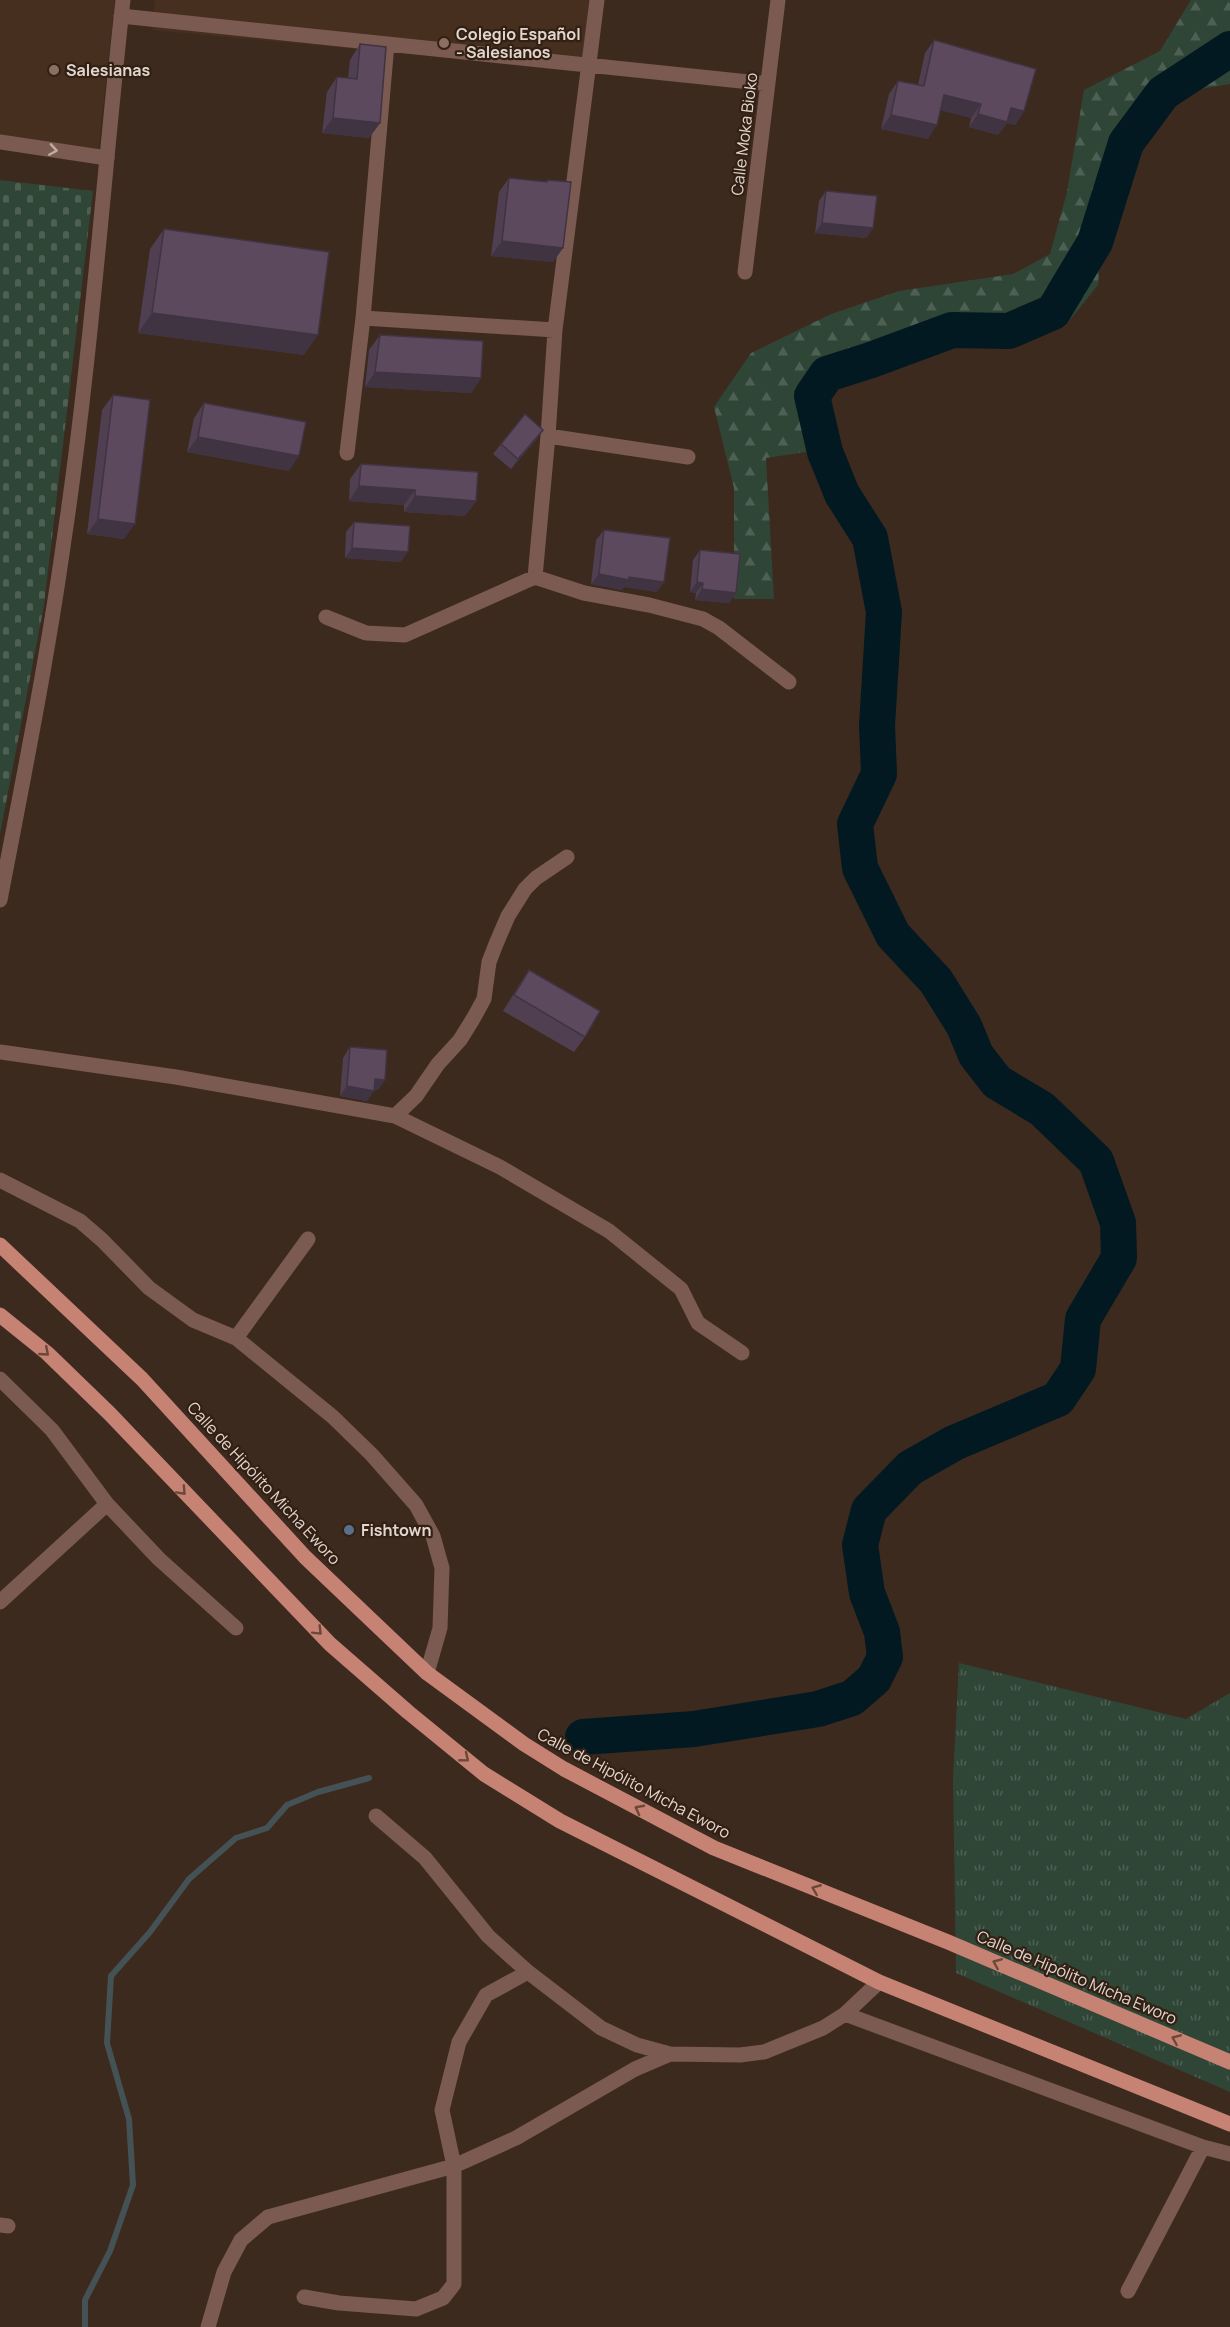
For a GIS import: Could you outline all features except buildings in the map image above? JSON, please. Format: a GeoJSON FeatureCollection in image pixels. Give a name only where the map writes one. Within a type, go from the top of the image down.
{"type":"FeatureCollection","features":[{"type":"Feature","properties":{"kind":"main road","name":"Calle de Hipólito Micha Eworo"},"geometry":{"type":"LineString","coordinates":[[0,1245],[142,1379],[305,1557],[427,1673],[487,1718],[564,1769],[714,1848],[948,1942],[1230,2062]]}},
{"type":"Feature","properties":{"kind":"main road"},"geometry":{"type":"LineString","coordinates":[[0,1315],[47,1353],[110,1414],[330,1644],[484,1774],[560,1821],[879,1982],[1230,2124]]}},
{"type":"Feature","properties":{"kind":"street"},"geometry":{"type":"LineString","coordinates":[[0,900],[35,722],[64,539],[123,0]]}},
{"type":"Feature","properties":{"kind":"street"},"geometry":{"type":"LineString","coordinates":[[535,577],[555,330],[597,0]]}},
{"type":"Feature","properties":{"kind":"street","name":"Calle Moka Bioko"},"geometry":{"type":"LineString","coordinates":[[745,272],[778,0]]}},
{"type":"Feature","properties":{"kind":"street"},"geometry":{"type":"LineString","coordinates":[[121,16],[768,84]]}},
{"type":"Feature","properties":{"kind":"street"},"geometry":{"type":"LineString","coordinates":[[348,453],[363,318],[387,44]]}},
{"type":"Feature","properties":{"kind":"street"},"geometry":{"type":"LineString","coordinates":[[0,142],[106,158]]}},
{"type":"Feature","properties":{"kind":"street"},"geometry":{"type":"LineString","coordinates":[[363,318],[555,330]]}},
{"type":"Feature","properties":{"kind":"street"},"geometry":{"type":"LineString","coordinates":[[548,436],[688,457]]}},
{"type":"Feature","properties":{"kind":"street"},"geometry":{"type":"LineString","coordinates":[[326,617],[366,633],[405,634],[535,577],[584,593],[649,604],[703,619],[719,628],[789,682]]}},
{"type":"Feature","properties":{"kind":"street"},"geometry":{"type":"LineString","coordinates":[[396,1116],[416,1096],[438,1064],[460,1040],[473,1019],[484,999],[489,962],[508,916],[520,896],[536,878],[567,857]]}},
{"type":"Feature","properties":{"kind":"street"},"geometry":{"type":"LineString","coordinates":[[0,1052],[176,1077],[396,1116],[500,1167],[609,1231],[681,1289],[698,1323],[742,1353]]}},
{"type":"Feature","properties":{"kind":"street"},"geometry":{"type":"LineString","coordinates":[[0,1180],[80,1221],[102,1240],[148,1288],[193,1320],[236,1338],[333,1416],[372,1455],[416,1505],[433,1536],[441,1568],[440,1628],[427,1673]]}},
{"type":"Feature","properties":{"kind":"street"},"geometry":{"type":"LineString","coordinates":[[236,1338],[308,1239]]}},
{"type":"Feature","properties":{"kind":"street"},"geometry":{"type":"LineString","coordinates":[[0,1379],[52,1430],[106,1504],[159,1559],[236,1628]]}},
{"type":"Feature","properties":{"kind":"street"},"geometry":{"type":"LineString","coordinates":[[0,1602],[106,1504]]}},
{"type":"Feature","properties":{"kind":"street"},"geometry":{"type":"LineString","coordinates":[[376,1816],[425,1858],[488,1936],[528,1972],[601,2028],[637,2045],[670,2054],[740,2055],[764,2052],[822,2028],[845,2014],[879,1982]]}},
{"type":"Feature","properties":{"kind":"street"},"geometry":{"type":"LineString","coordinates":[[304,2297],[339,2303],[416,2309],[443,2298],[454,2284],[454,2166],[442,2110],[459,2042],[486,1995],[528,1972]]}},
{"type":"Feature","properties":{"kind":"street"},"geometry":{"type":"LineString","coordinates":[[845,2014],[1203,2147],[1230,2154]]}},
{"type":"Feature","properties":{"kind":"street"},"geometry":{"type":"LineString","coordinates":[[208,2327],[224,2272],[241,2240],[268,2217],[454,2166],[516,2138],[635,2069],[670,2054]]}},
{"type":"Feature","properties":{"kind":"street"},"geometry":{"type":"LineString","coordinates":[[1128,2291],[1203,2147]]}},
{"type":"Feature","properties":{"kind":"shaded area","name":"Salesianas"},"geometry":{"type":"Polygon","coordinates":[[[0,0],[115,0],[98,153],[0,140],[0,0]]]}},
{"type":"Feature","properties":{"kind":"shaded area","name":"Colegio Español - Salesianos"},"geometry":{"type":"Polygon","coordinates":[[[155,0],[593,0],[586,57],[571,69],[152,30],[155,0]]]}},
{"type":"Feature","properties":{"kind":"green space"},"geometry":{"type":"Polygon","coordinates":[[[1191,0],[1230,0],[1230,84],[1177,93],[1126,138],[1104,204],[1098,285],[1064,327],[990,333],[916,353],[834,359],[820,387],[825,449],[766,458],[774,599],[734,599],[734,488],[714,407],[751,353],[831,314],[899,291],[1013,274],[1050,254],[1067,192],[1084,90],[1160,51],[1191,0]]]}},
{"type":"Feature","properties":{"kind":"green space"},"geometry":{"type":"Polygon","coordinates":[[[0,180],[93,191],[44,605],[0,834],[0,180]]]}},
{"type":"Feature","properties":{"kind":"green space"},"geometry":{"type":"Polygon","coordinates":[[[959,1663],[1186,1719],[1230,1693],[1230,2092],[956,1973],[953,1778],[959,1663]]]}},
{"type":"Feature","properties":{"kind":"waterway"},"geometry":{"type":"LineString","coordinates":[[583,1737],[694,1729],[818,1709],[852,1698],[874,1679],[885,1657],[882,1632],[867,1593],[860,1545],[869,1510],[910,1468],[954,1443],[1058,1399],[1078,1369],[1083,1319],[1119,1258],[1118,1223],[1096,1161],[1042,1109],[997,1082],[976,1055],[964,1026],[936,981],[893,935],[860,868],[855,824],[879,774],[877,725],[884,612],[870,538],[842,494],[825,452],[812,396],[827,374],[952,330],[1009,331],[1053,312],[1095,242],[1126,143],[1163,93],[1230,49]]}},
{"type":"Feature","properties":{"kind":"waterway"},"geometry":{"type":"LineString","coordinates":[[85,2327],[85,2300],[110,2251],[133,2185],[129,2119],[107,2043],[111,1976],[150,1932],[189,1879],[236,1838],[267,1828],[287,1805],[318,1792],[369,1778]]}},
{"type":"Feature","properties":{"kind":"place","name":"Colegio Español - Salesianos"},"geometry":{"type":"Point","coordinates":[444,43]}},
{"type":"Feature","properties":{"kind":"place","name":"Salesianas"},"geometry":{"type":"Point","coordinates":[54,70]}},
{"type":"Feature","properties":{"kind":"place","name":"Fishtown"},"geometry":{"type":"Point","coordinates":[349,1530]}}]}
